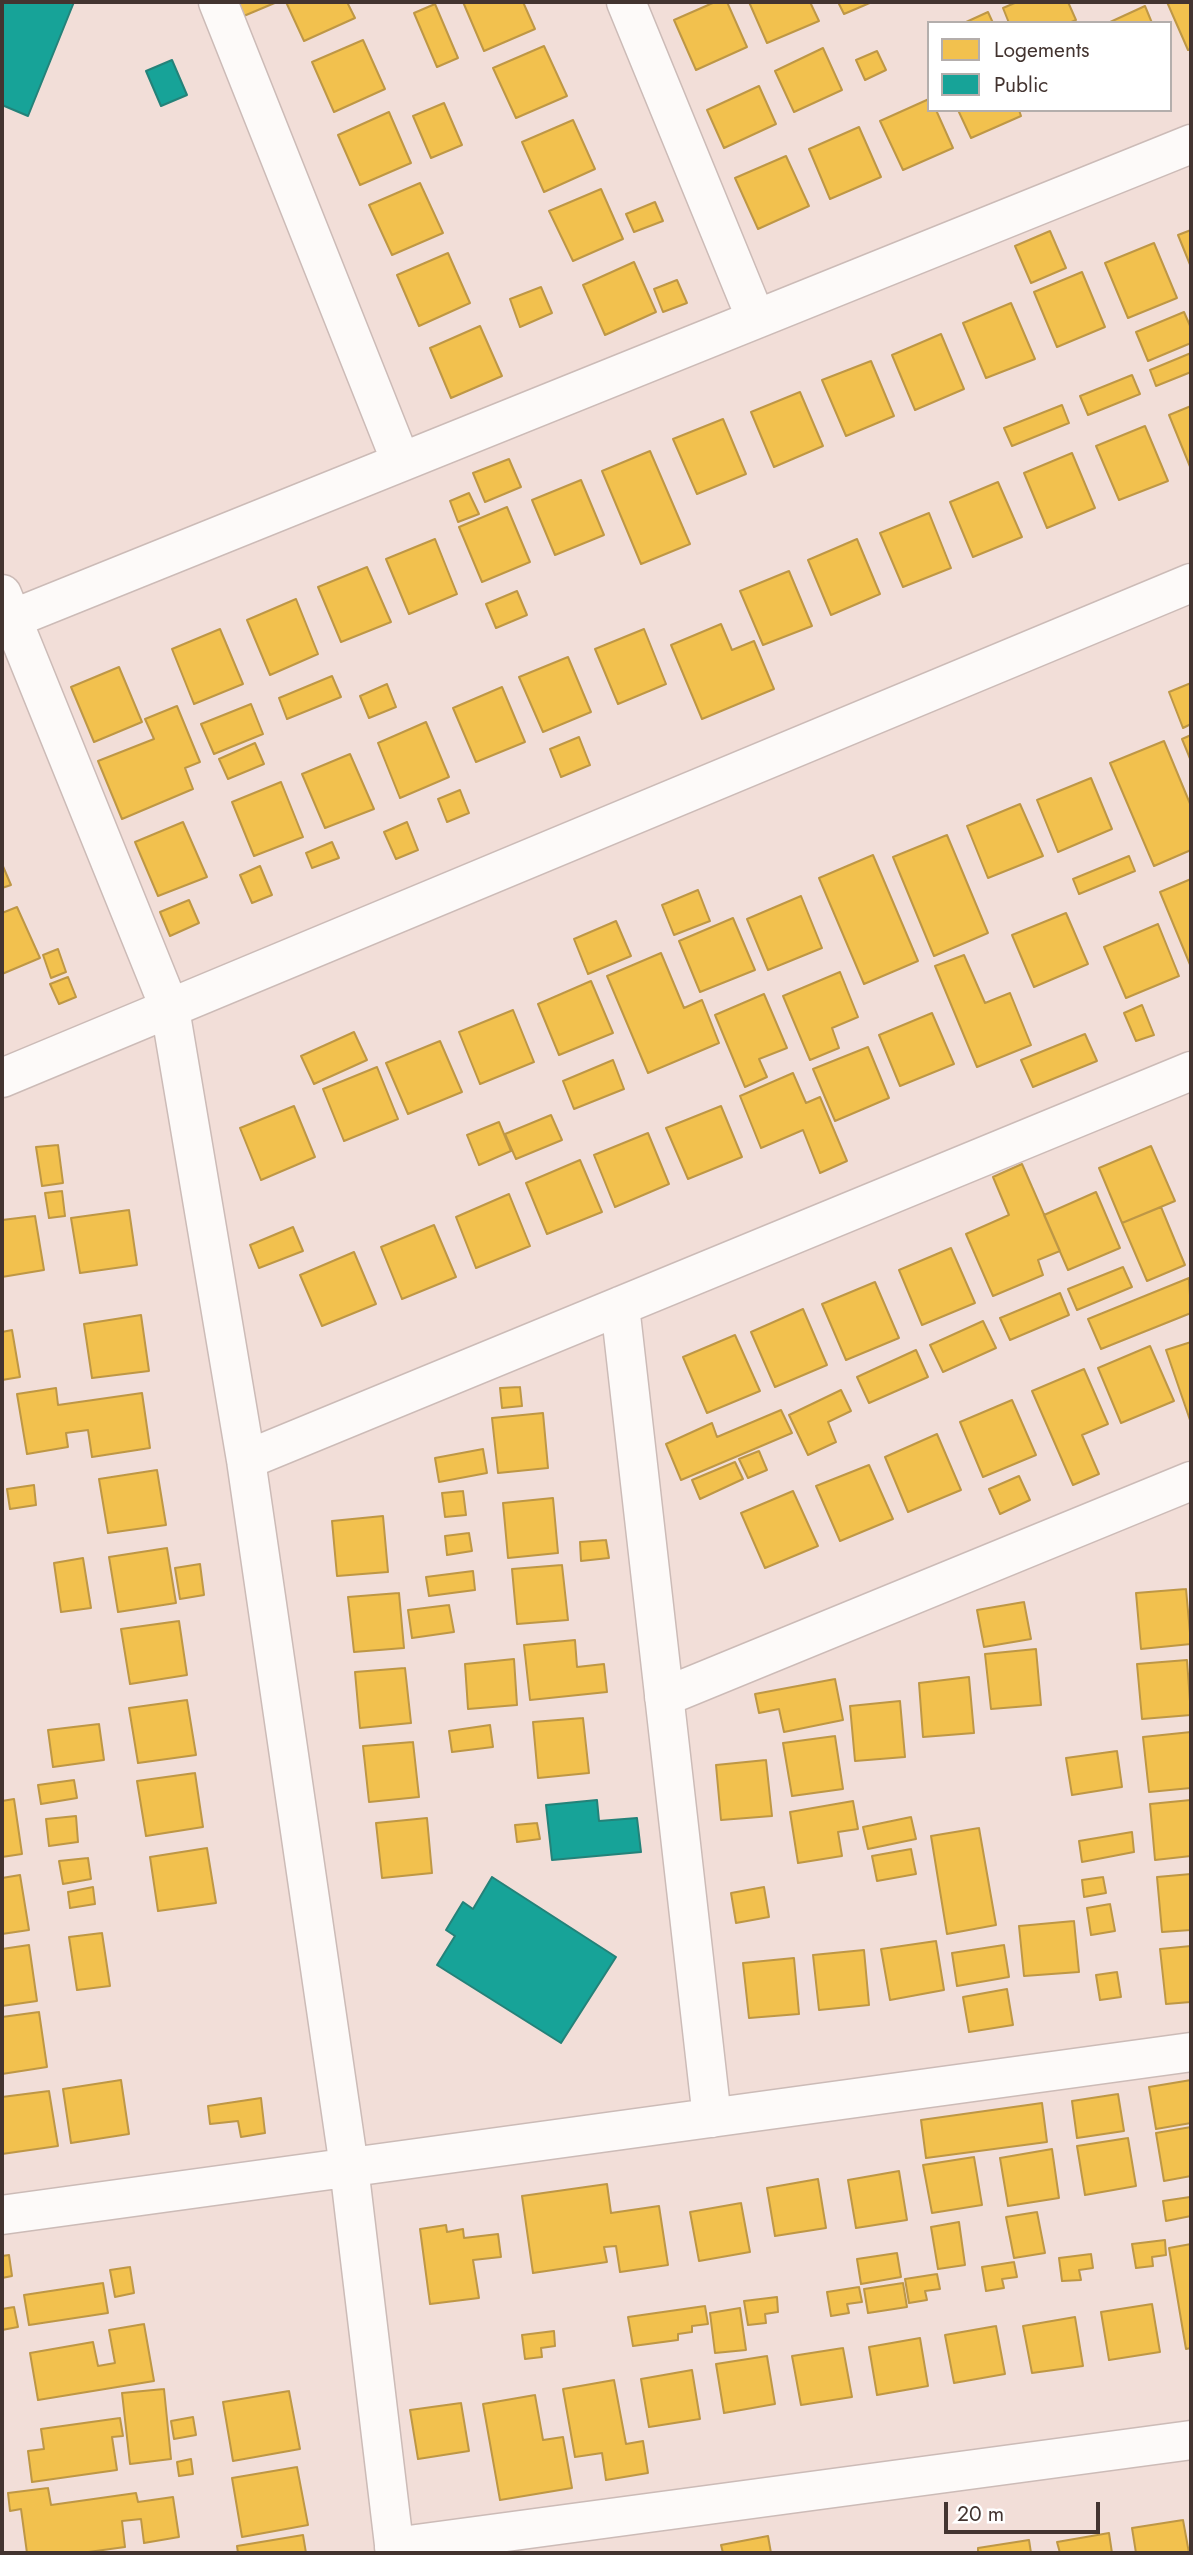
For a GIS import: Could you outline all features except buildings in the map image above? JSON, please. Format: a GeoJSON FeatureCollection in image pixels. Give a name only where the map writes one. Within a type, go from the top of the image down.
{"type":"FeatureCollection","features":[{"type":"Feature","properties":{"kind":"street"},"geometry":{"type":"LineString","coordinates":[[218,2],[401,462]]}},
{"type":"Feature","properties":{"kind":"street"},"geometry":{"type":"LineString","coordinates":[[626,2],[757,319]]}},
{"type":"Feature","properties":{"kind":"street"},"geometry":{"type":"LineString","coordinates":[[1191,144],[401,462],[7,606],[170,1009],[246,1460],[349,2167],[395,2550],[1191,2440]]}},
{"type":"Feature","properties":{"kind":"street"},"geometry":{"type":"LineString","coordinates":[[2,1079],[1191,583]]}},
{"type":"Feature","properties":{"kind":"street"},"geometry":{"type":"LineString","coordinates":[[246,1460],[1191,1071]]}},
{"type":"Feature","properties":{"kind":"street"},"geometry":{"type":"LineString","coordinates":[[620,1306],[712,2118]]}},
{"type":"Feature","properties":{"kind":"street"},"geometry":{"type":"LineString","coordinates":[[664,1697],[1191,1481]]}},
{"type":"Feature","properties":{"kind":"street"},"geometry":{"type":"LineString","coordinates":[[2,2215],[1191,2052]]}}]}
